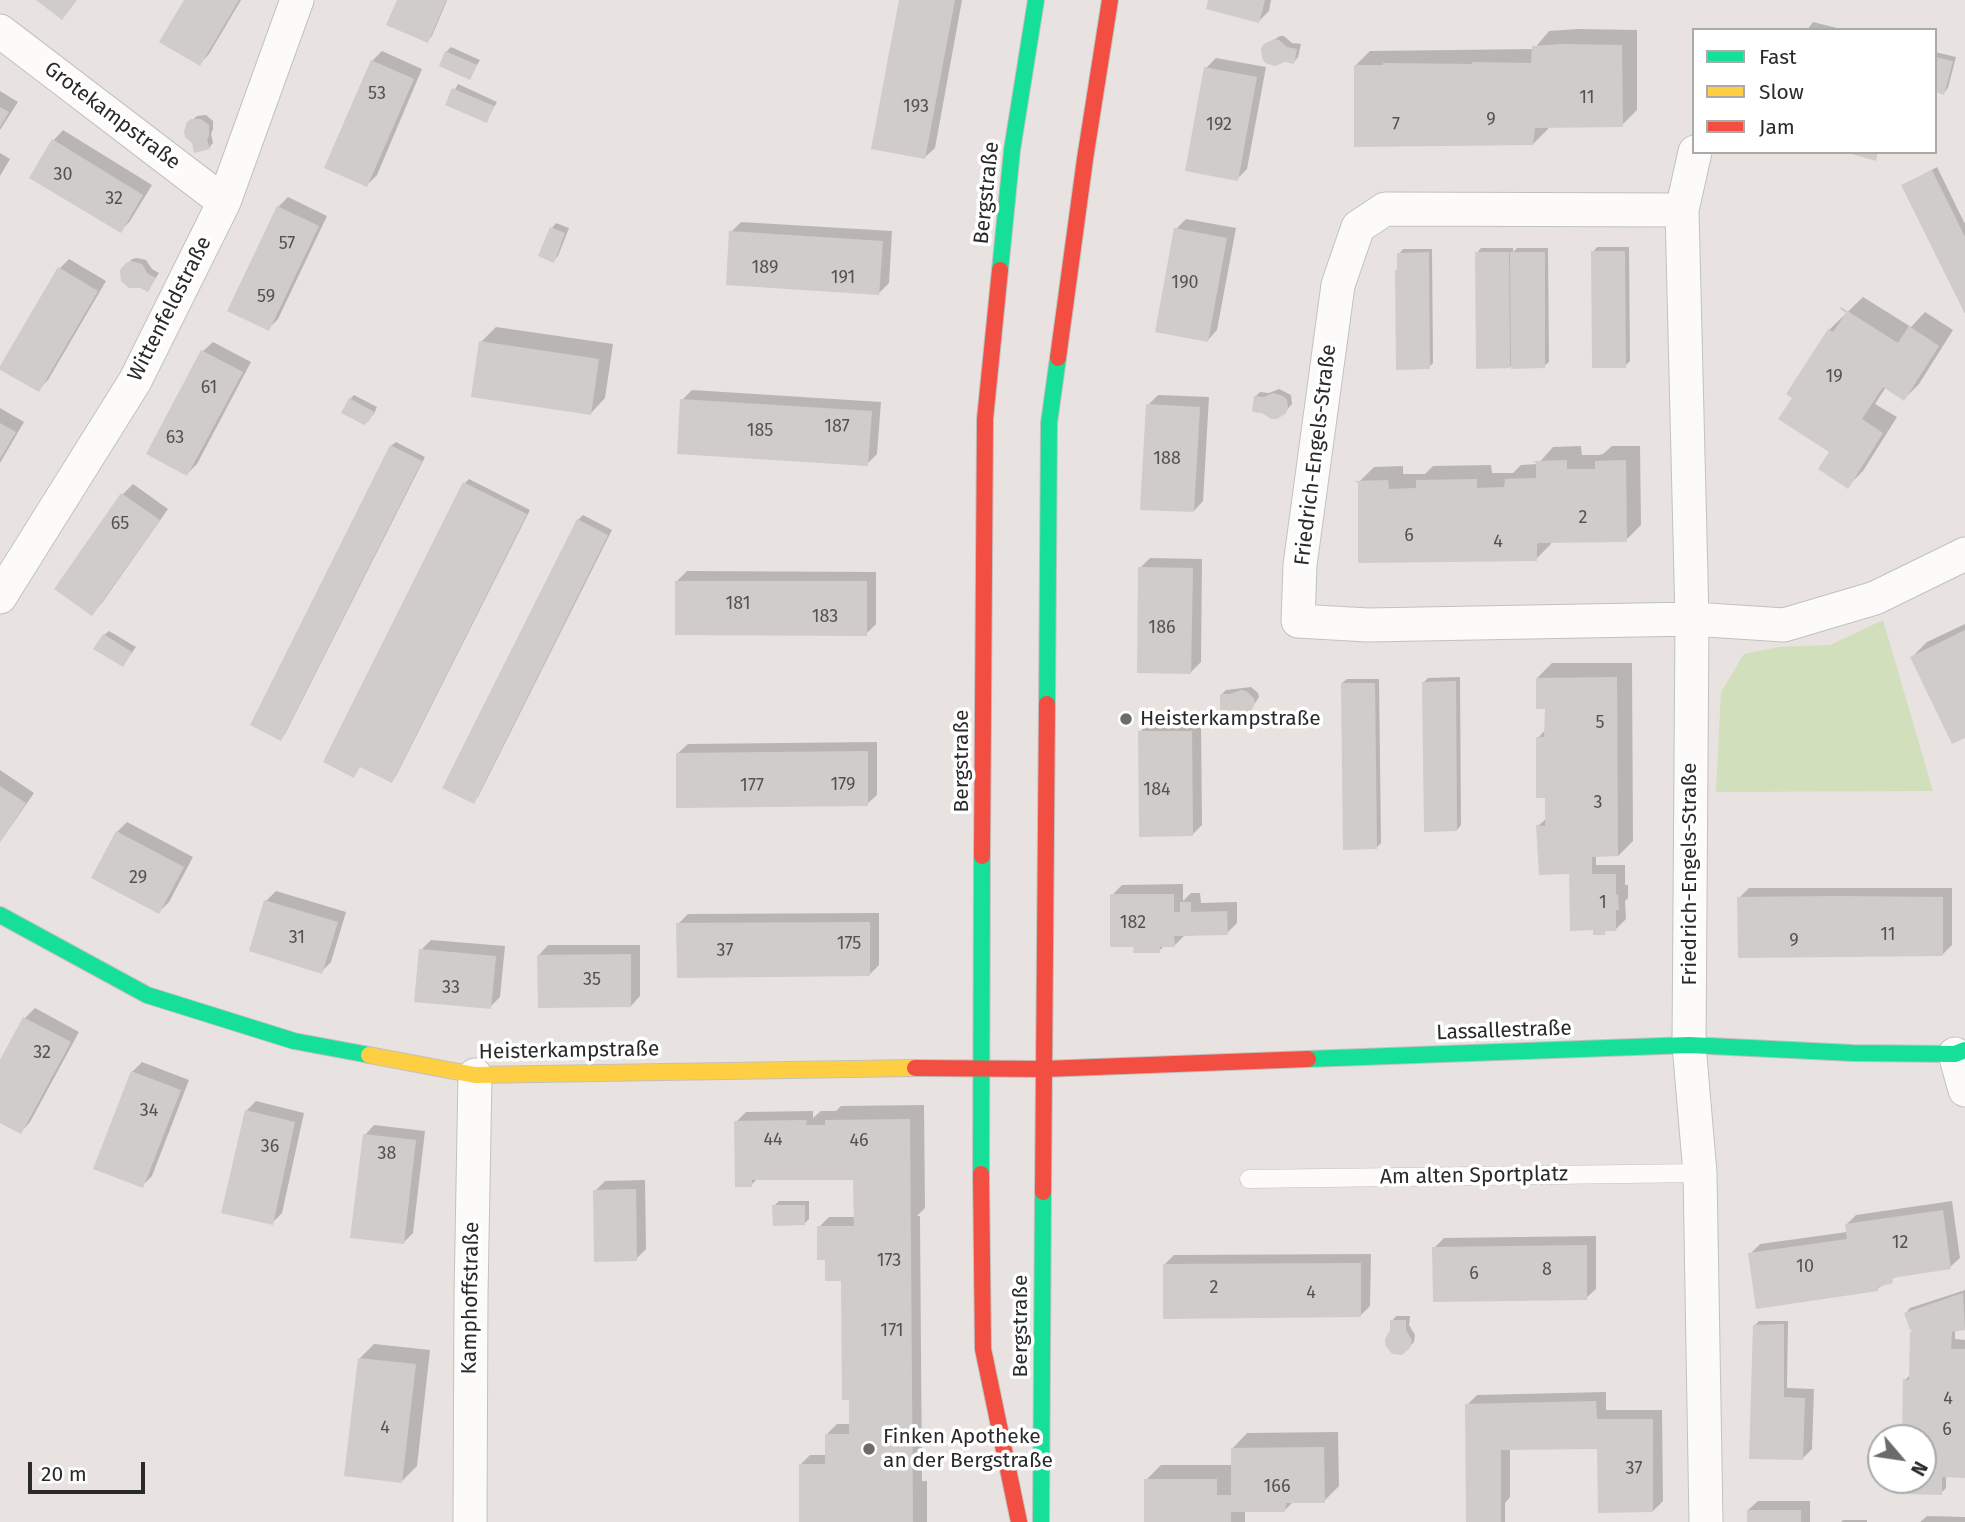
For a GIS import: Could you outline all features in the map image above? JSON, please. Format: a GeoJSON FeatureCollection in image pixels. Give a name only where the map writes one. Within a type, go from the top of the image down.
{"type":"FeatureCollection","features":[{"type":"Feature","properties":{"kind":"main road","name":"Bergstraße"},"geometry":{"type":"LineString","coordinates":[[1019,1522],[984,1349],[980,1069],[985,419],[1012,150],[1036,0]]}},
{"type":"Feature","properties":{"kind":"main road","name":"Bergstraße"},"geometry":{"type":"LineString","coordinates":[[1041,1522],[1049,423],[1085,159],[1111,0]]}},
{"type":"Feature","properties":{"kind":"main road","name":"Heisterkampstraße"},"geometry":{"type":"LineString","coordinates":[[0,915],[148,995],[294,1041],[475,1075],[1043,1069]]}},
{"type":"Feature","properties":{"kind":"main road","name":"Lassallestraße"},"geometry":{"type":"LineString","coordinates":[[1043,1069],[1689,1045],[1853,1053],[1960,1052]]}},
{"type":"Feature","properties":{"kind":"street","name":"Wittenfeldstraße"},"geometry":{"type":"LineString","coordinates":[[0,597],[135,381],[224,202],[297,0]]}},
{"type":"Feature","properties":{"kind":"street","name":"Grotekampstraße"},"geometry":{"type":"LineString","coordinates":[[0,31],[224,202]]}},
{"type":"Feature","properties":{"kind":"street","name":"Friedrich-Engels-Straße"},"geometry":{"type":"LineString","coordinates":[[1689,1045],[1692,619],[1682,210],[1695,154]]}},
{"type":"Feature","properties":{"kind":"street","name":"Friedrich-Engels-Straße"},"geometry":{"type":"LineString","coordinates":[[1682,210],[1385,209],[1357,227],[1338,285],[1300,565],[1298,621],[1368,625],[1692,619],[1784,625],[1875,598],[1965,554]]}},
{"type":"Feature","properties":{"kind":"street"},"geometry":{"type":"LineString","coordinates":[[1689,1045],[1700,1173],[1706,1522]]}},
{"type":"Feature","properties":{"kind":"street"},"geometry":{"type":"LineString","coordinates":[[1960,1052],[1965,1090]]}},
{"type":"Feature","properties":{"kind":"street","name":"Kamphoffstraße"},"geometry":{"type":"LineString","coordinates":[[470,1522],[475,1075]]}},
{"type":"Feature","properties":{"kind":"lane","name":"Am alten Sportplatz"},"geometry":{"type":"LineString","coordinates":[[1249,1178],[1700,1173]]}},
{"type":"Feature","properties":{"kind":"lane"},"geometry":{"type":"LineString","coordinates":[[1003,1513],[1013,1494]]}},
{"type":"Feature","properties":{"kind":"green space"},"geometry":{"type":"Polygon","coordinates":[[[1883,620],[1933,791],[1716,792],[1721,692],[1744,654],[1779,647],[1830,645],[1883,620]]]}},
{"type":"Feature","properties":{"kind":"building"},"geometry":{"type":"Polygon","coordinates":[[[36,0],[77,0],[62,20],[36,0]]]}},
{"type":"Feature","properties":{"kind":"building"},"geometry":{"type":"Polygon","coordinates":[[[184,0],[239,0],[200,66],[159,42],[184,0]]]}},
{"type":"Feature","properties":{"kind":"building"},"geometry":{"type":"Polygon","coordinates":[[[397,0],[446,0],[428,43],[386,25],[397,0]]]}},
{"type":"Feature","properties":{"kind":"building"},"geometry":{"type":"Polygon","coordinates":[[[899,0],[955,0],[925,159],[871,149],[899,0]]]}},
{"type":"Feature","properties":{"kind":"building"},"geometry":{"type":"Polygon","coordinates":[[[1208,0],[1265,0],[1259,23],[1206,9],[1208,0]]]}},
{"type":"Feature","properties":{"kind":"building"},"geometry":{"type":"Polygon","coordinates":[[[1274,39],[1287,47],[1297,49],[1294,64],[1285,62],[1275,66],[1265,63],[1261,48],[1274,39]]]}},
{"type":"Feature","properties":{"kind":"building"},"geometry":{"type":"Polygon","coordinates":[[[1622,45],[1623,127],[1535,128],[1533,145],[1354,147],[1354,65],[1531,63],[1532,46],[1622,45]]]}},
{"type":"Feature","properties":{"kind":"building"},"geometry":{"type":"Polygon","coordinates":[[[445,51],[477,65],[470,80],[439,66],[445,51]]]}},
{"type":"Feature","properties":{"kind":"building"},"geometry":{"type":"Polygon","coordinates":[[[1937,57],[1953,61],[1944,95],[1937,93],[1937,57]]]}},
{"type":"Feature","properties":{"kind":"building"},"geometry":{"type":"Polygon","coordinates":[[[371,60],[414,79],[367,187],[324,168],[371,60]]]}},
{"type":"Feature","properties":{"kind":"building"},"geometry":{"type":"Polygon","coordinates":[[[1204,67],[1257,77],[1238,181],[1185,171],[1204,67]]]}},
{"type":"Feature","properties":{"kind":"building"},"geometry":{"type":"Polygon","coordinates":[[[452,88],[494,106],[487,123],[445,105],[452,88]]]}},
{"type":"Feature","properties":{"kind":"building"},"geometry":{"type":"Polygon","coordinates":[[[0,107],[9,112],[0,127],[0,107]]]}},
{"type":"Feature","properties":{"kind":"building"},"geometry":{"type":"Polygon","coordinates":[[[191,119],[201,119],[209,125],[207,140],[210,149],[194,153],[192,143],[185,137],[184,132],[191,119]]]}},
{"type":"Feature","properties":{"kind":"building"},"geometry":{"type":"Polygon","coordinates":[[[52,139],[143,195],[121,233],[29,178],[52,139]]]}},
{"type":"Feature","properties":{"kind":"building"},"geometry":{"type":"Polygon","coordinates":[[[1852,154],[1878,154],[1876,161],[1852,154]]]}},
{"type":"Feature","properties":{"kind":"building"},"geometry":{"type":"Polygon","coordinates":[[[1932,170],[1965,237],[1965,314],[1901,185],[1932,170]]]}},
{"type":"Feature","properties":{"kind":"building"},"geometry":{"type":"Polygon","coordinates":[[[277,206],[319,226],[269,331],[227,311],[277,206]]]}},
{"type":"Feature","properties":{"kind":"building"},"geometry":{"type":"Polygon","coordinates":[[[550,227],[565,233],[554,263],[538,256],[550,227]]]}},
{"type":"Feature","properties":{"kind":"building"},"geometry":{"type":"Polygon","coordinates":[[[1174,228],[1227,238],[1208,342],[1155,332],[1174,228]]]}},
{"type":"Feature","properties":{"kind":"building"},"geometry":{"type":"Polygon","coordinates":[[[729,231],[883,241],[879,295],[726,285],[729,231]]]}},
{"type":"Feature","properties":{"kind":"building"},"geometry":{"type":"Polygon","coordinates":[[[1591,251],[1625,251],[1626,368],[1592,368],[1591,251]]]}},
{"type":"Feature","properties":{"kind":"building"},"geometry":{"type":"Polygon","coordinates":[[[1429,252],[1430,369],[1396,370],[1397,253],[1429,252]]]}},
{"type":"Feature","properties":{"kind":"building"},"geometry":{"type":"Polygon","coordinates":[[[1475,252],[1509,252],[1510,368],[1476,369],[1475,252]]]}},
{"type":"Feature","properties":{"kind":"building"},"geometry":{"type":"Polygon","coordinates":[[[1510,252],[1545,252],[1545,368],[1511,369],[1510,252]]]}},
{"type":"Feature","properties":{"kind":"building"},"geometry":{"type":"Polygon","coordinates":[[[131,261],[142,264],[148,274],[156,278],[148,292],[140,288],[129,288],[121,281],[120,270],[131,261]]]}},
{"type":"Feature","properties":{"kind":"building"},"geometry":{"type":"Polygon","coordinates":[[[58,267],[98,291],[39,392],[0,370],[0,366],[58,267]]]}},
{"type":"Feature","properties":{"kind":"building"},"geometry":{"type":"Polygon","coordinates":[[[1841,307],[1898,343],[1909,326],[1939,346],[1904,401],[1883,387],[1862,419],[1883,433],[1848,489],[1818,469],[1829,452],[1778,419],[1792,398],[1786,394],[1828,329],[1833,332],[1846,313],[1841,307]]]}},
{"type":"Feature","properties":{"kind":"building"},"geometry":{"type":"Polygon","coordinates":[[[479,341],[599,359],[591,415],[471,397],[479,341]]]}},
{"type":"Feature","properties":{"kind":"building"},"geometry":{"type":"Polygon","coordinates":[[[201,350],[243,372],[187,476],[146,454],[201,350]]]}},
{"type":"Feature","properties":{"kind":"building"},"geometry":{"type":"Polygon","coordinates":[[[1273,393],[1287,400],[1288,409],[1285,414],[1271,419],[1262,413],[1252,412],[1254,396],[1264,397],[1273,393]]]}},
{"type":"Feature","properties":{"kind":"building"},"geometry":{"type":"Polygon","coordinates":[[[349,398],[374,412],[364,425],[341,413],[349,398]]]}},
{"type":"Feature","properties":{"kind":"building"},"geometry":{"type":"Polygon","coordinates":[[[680,399],[872,411],[868,466],[677,454],[680,399]]]}},
{"type":"Feature","properties":{"kind":"building"},"geometry":{"type":"Polygon","coordinates":[[[1146,404],[1200,407],[1194,512],[1140,510],[1146,404]]]}},
{"type":"Feature","properties":{"kind":"building"},"geometry":{"type":"Polygon","coordinates":[[[0,423],[16,432],[0,459],[0,423]]]}},
{"type":"Feature","properties":{"kind":"building"},"geometry":{"type":"Polygon","coordinates":[[[390,445],[422,461],[281,741],[250,725],[390,445]]]}},
{"type":"Feature","properties":{"kind":"building"},"geometry":{"type":"Polygon","coordinates":[[[1567,460],[1567,469],[1595,469],[1595,461],[1626,460],[1627,542],[1539,543],[1537,561],[1358,563],[1358,483],[1354,481],[1388,480],[1389,489],[1416,488],[1416,480],[1477,479],[1477,488],[1504,487],[1505,479],[1536,478],[1536,463],[1533,461],[1567,460]]]}},
{"type":"Feature","properties":{"kind":"building"},"geometry":{"type":"Polygon","coordinates":[[[463,482],[527,514],[392,783],[360,767],[354,778],[323,762],[463,482]]]}},
{"type":"Feature","properties":{"kind":"building"},"geometry":{"type":"Polygon","coordinates":[[[121,493],[160,520],[92,616],[54,589],[121,493]]]}},
{"type":"Feature","properties":{"kind":"building"},"geometry":{"type":"Polygon","coordinates":[[[577,519],[608,535],[474,804],[442,788],[577,519]]]}},
{"type":"Feature","properties":{"kind":"building"},"geometry":{"type":"Polygon","coordinates":[[[1138,567],[1193,568],[1191,674],[1137,673],[1138,567]]]}},
{"type":"Feature","properties":{"kind":"building"},"geometry":{"type":"Polygon","coordinates":[[[675,581],[867,581],[867,636],[675,635],[675,581]]]}},
{"type":"Feature","properties":{"kind":"building"},"geometry":{"type":"Polygon","coordinates":[[[1965,630],[1965,738],[1952,744],[1910,657],[1965,630]]]}},
{"type":"Feature","properties":{"kind":"building"},"geometry":{"type":"Polygon","coordinates":[[[103,634],[132,652],[123,667],[93,649],[103,634]]]}},
{"type":"Feature","properties":{"kind":"building"},"geometry":{"type":"Polygon","coordinates":[[[1617,677],[1618,856],[1592,857],[1592,874],[1616,874],[1619,910],[1616,910],[1616,931],[1593,935],[1593,930],[1570,931],[1569,874],[1539,875],[1536,825],[1545,826],[1545,798],[1536,798],[1536,737],[1544,737],[1545,709],[1536,709],[1536,678],[1617,677]]]}},
{"type":"Feature","properties":{"kind":"building"},"geometry":{"type":"Polygon","coordinates":[[[1456,681],[1457,831],[1424,832],[1422,682],[1456,681]]]}},
{"type":"Feature","properties":{"kind":"building"},"geometry":{"type":"Polygon","coordinates":[[[1341,683],[1375,683],[1377,849],[1343,850],[1341,683]]]}},
{"type":"Feature","properties":{"kind":"building"},"geometry":{"type":"Polygon","coordinates":[[[1241,690],[1254,698],[1251,712],[1240,715],[1229,710],[1220,710],[1220,694],[1241,690]]]}},
{"type":"Feature","properties":{"kind":"building"},"geometry":{"type":"Polygon","coordinates":[[[1138,731],[1192,731],[1193,836],[1139,837],[1138,731]]]}},
{"type":"Feature","properties":{"kind":"building"},"geometry":{"type":"Polygon","coordinates":[[[868,751],[868,806],[676,808],[676,753],[868,751]]]}},
{"type":"Feature","properties":{"kind":"building"},"geometry":{"type":"Polygon","coordinates":[[[0,786],[26,803],[0,842],[0,786]]]}},
{"type":"Feature","properties":{"kind":"building"},"geometry":{"type":"Polygon","coordinates":[[[116,831],[184,867],[159,914],[91,878],[116,831]]]}},
{"type":"Feature","properties":{"kind":"building"},"geometry":{"type":"Polygon","coordinates":[[[1110,894],[1174,894],[1174,912],[1180,912],[1180,902],[1191,902],[1191,912],[1227,911],[1228,935],[1174,936],[1175,947],[1160,947],[1160,953],[1133,953],[1134,947],[1110,947],[1110,894]]]}},
{"type":"Feature","properties":{"kind":"building"},"geometry":{"type":"Polygon","coordinates":[[[1737,897],[1943,897],[1943,956],[1738,958],[1737,897]]]}},
{"type":"Feature","properties":{"kind":"building"},"geometry":{"type":"Polygon","coordinates":[[[264,900],[338,922],[322,974],[249,951],[264,900]]]}},
{"type":"Feature","properties":{"kind":"building"},"geometry":{"type":"Polygon","coordinates":[[[870,922],[870,976],[677,978],[676,923],[870,922]]]}},
{"type":"Feature","properties":{"kind":"building"},"geometry":{"type":"Polygon","coordinates":[[[419,949],[496,956],[491,1009],[414,1002],[419,949]]]}},
{"type":"Feature","properties":{"kind":"building"},"geometry":{"type":"Polygon","coordinates":[[[631,954],[631,1007],[538,1008],[537,955],[631,954]]]}},
{"type":"Feature","properties":{"kind":"building"},"geometry":{"type":"Polygon","coordinates":[[[23,1017],[71,1042],[21,1134],[0,1123],[0,1060],[23,1017]]]}},
{"type":"Feature","properties":{"kind":"building"},"geometry":{"type":"Polygon","coordinates":[[[131,1071],[181,1090],[143,1188],[93,1169],[131,1071]]]}},
{"type":"Feature","properties":{"kind":"building"},"geometry":{"type":"Polygon","coordinates":[[[245,1110],[295,1122],[273,1225],[221,1213],[245,1110]]]}},
{"type":"Feature","properties":{"kind":"building"},"geometry":{"type":"Polygon","coordinates":[[[910,1119],[913,1522],[799,1522],[799,1464],[825,1464],[825,1434],[849,1434],[849,1400],[842,1400],[841,1281],[825,1281],[825,1260],[817,1260],[817,1226],[854,1226],[853,1180],[752,1180],[752,1187],[735,1187],[734,1121],[807,1120],[806,1125],[825,1125],[825,1120],[910,1119]]]}},
{"type":"Feature","properties":{"kind":"building"},"geometry":{"type":"Polygon","coordinates":[[[363,1134],[416,1140],[404,1244],[350,1238],[363,1134]]]}},
{"type":"Feature","properties":{"kind":"building"},"geometry":{"type":"Polygon","coordinates":[[[636,1189],[637,1261],[594,1262],[593,1190],[636,1189]]]}},
{"type":"Feature","properties":{"kind":"building"},"geometry":{"type":"Polygon","coordinates":[[[772,1205],[805,1205],[805,1225],[773,1226],[772,1205]]]}},
{"type":"Feature","properties":{"kind":"building"},"geometry":{"type":"Polygon","coordinates":[[[1943,1210],[1951,1269],[1892,1278],[1893,1283],[1878,1287],[1878,1291],[1756,1309],[1748,1253],[1847,1239],[1845,1224],[1943,1210]]]}},
{"type":"Feature","properties":{"kind":"building"},"geometry":{"type":"Polygon","coordinates":[[[1587,1245],[1587,1300],[1433,1302],[1432,1247],[1587,1245]]]}},
{"type":"Feature","properties":{"kind":"building"},"geometry":{"type":"Polygon","coordinates":[[[1361,1263],[1361,1317],[1163,1319],[1163,1264],[1361,1263]]]}},
{"type":"Feature","properties":{"kind":"building"},"geometry":{"type":"Polygon","coordinates":[[[1963,1293],[1965,1330],[1952,1332],[1951,1349],[1965,1349],[1965,1478],[1942,1477],[1942,1495],[1907,1494],[1937,1494],[1937,1424],[1902,1424],[1903,1379],[1909,1380],[1910,1332],[1913,1330],[1910,1330],[1904,1313],[1963,1293]]]}},
{"type":"Feature","properties":{"kind":"building"},"geometry":{"type":"Polygon","coordinates":[[[1390,1320],[1406,1320],[1406,1330],[1412,1340],[1410,1348],[1402,1355],[1392,1354],[1385,1345],[1390,1320]]]}},
{"type":"Feature","properties":{"kind":"building"},"geometry":{"type":"Polygon","coordinates":[[[1784,1324],[1784,1397],[1805,1398],[1803,1460],[1749,1459],[1753,1325],[1784,1324]]]}},
{"type":"Feature","properties":{"kind":"building"},"geometry":{"type":"Polygon","coordinates":[[[358,1358],[416,1364],[402,1483],[344,1476],[358,1358]]]}},
{"type":"Feature","properties":{"kind":"building"},"geometry":{"type":"Polygon","coordinates":[[[1596,1401],[1597,1419],[1653,1419],[1653,1512],[1598,1513],[1597,1449],[1501,1450],[1501,1522],[1466,1522],[1465,1404],[1596,1401]]]}},
{"type":"Feature","properties":{"kind":"building"},"geometry":{"type":"Polygon","coordinates":[[[1324,1447],[1325,1503],[1286,1503],[1285,1512],[1231,1512],[1231,1522],[1144,1522],[1144,1479],[1217,1479],[1217,1495],[1231,1495],[1231,1448],[1324,1447]]]}},
{"type":"Feature","properties":{"kind":"building"},"geometry":{"type":"Polygon","coordinates":[[[1747,1510],[1801,1510],[1801,1522],[1747,1522],[1747,1510]]]}},
{"type":"Feature","properties":{"kind":"traffic: fast"},"geometry":{"type":"LineString","coordinates":[[1000,270],[1012,150],[1036,0]]}},
{"type":"Feature","properties":{"kind":"traffic: fast"},"geometry":{"type":"LineString","coordinates":[[1047,704],[1049,423],[1058,358]]}},
{"type":"Feature","properties":{"kind":"traffic: fast"},"geometry":{"type":"LineString","coordinates":[[981,1174],[982,856]]}},
{"type":"Feature","properties":{"kind":"traffic: fast"},"geometry":{"type":"LineString","coordinates":[[0,915],[147,995],[294,1041],[369,1055]]}},
{"type":"Feature","properties":{"kind":"traffic: fast"},"geometry":{"type":"LineString","coordinates":[[1308,1059],[1689,1045],[1853,1053],[1955,1054],[1965,1050]]}},
{"type":"Feature","properties":{"kind":"traffic: fast"},"geometry":{"type":"LineString","coordinates":[[1041,1522],[1043,1192]]}},
{"type":"Feature","properties":{"kind":"traffic: slow"},"geometry":{"type":"LineString","coordinates":[[369,1055],[475,1075],[915,1068]]}},
{"type":"Feature","properties":{"kind":"traffic: jam"},"geometry":{"type":"LineString","coordinates":[[1058,358],[1110,0]]}},
{"type":"Feature","properties":{"kind":"traffic: jam"},"geometry":{"type":"LineString","coordinates":[[982,856],[985,419],[1000,270]]}},
{"type":"Feature","properties":{"kind":"traffic: jam"},"geometry":{"type":"LineString","coordinates":[[1043,1192],[1047,704]]}},
{"type":"Feature","properties":{"kind":"traffic: jam"},"geometry":{"type":"LineString","coordinates":[[915,1068],[1043,1069],[1308,1059]]}},
{"type":"Feature","properties":{"kind":"traffic: jam"},"geometry":{"type":"LineString","coordinates":[[981,1174],[983,1349],[1019,1522]]}},
{"type":"Feature","properties":{"kind":"place","name":"Heisterkampstraße"},"geometry":{"type":"Point","coordinates":[1126,719]}},
{"type":"Feature","properties":{"kind":"place","name":"Finken Apotheke an der Bergstraße"},"geometry":{"type":"Point","coordinates":[869,1449]}}]}
